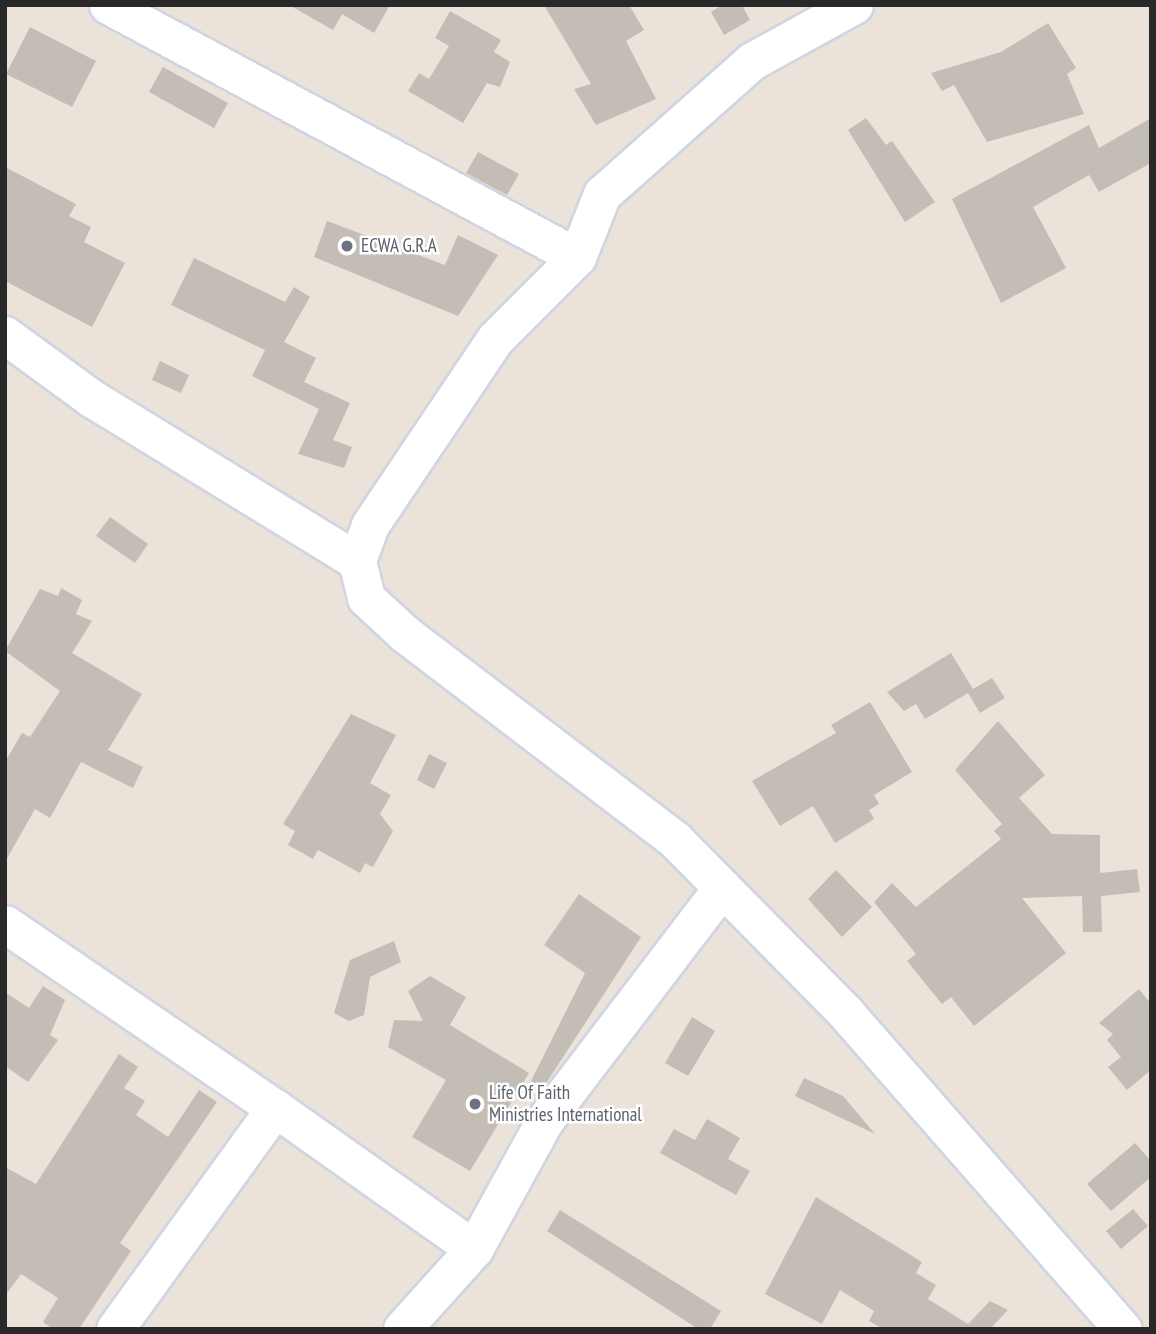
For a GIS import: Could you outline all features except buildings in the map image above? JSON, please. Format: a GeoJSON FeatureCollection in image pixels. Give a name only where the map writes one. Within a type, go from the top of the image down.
{"type":"FeatureCollection","features":[{"type":"Feature","properties":{"kind":"street"},"geometry":{"type":"LineString","coordinates":[[108,5],[577,257]]}},
{"type":"Feature","properties":{"kind":"street"},"geometry":{"type":"LineString","coordinates":[[854,5],[752,61],[601,194],[577,257],[495,339],[370,525],[357,561],[366,598],[405,634],[675,840],[845,1012],[1123,1329]]}},
{"type":"Feature","properties":{"kind":"street"},"geometry":{"type":"LineString","coordinates":[[5,335],[91,398],[357,561]]}},
{"type":"Feature","properties":{"kind":"street"},"geometry":{"type":"LineString","coordinates":[[402,1329],[474,1249],[545,1120],[722,888]]}},
{"type":"Feature","properties":{"kind":"street"},"geometry":{"type":"LineString","coordinates":[[5,925],[275,1108],[474,1249]]}},
{"type":"Feature","properties":{"kind":"street"},"geometry":{"type":"LineString","coordinates":[[115,1329],[275,1108]]}},
{"type":"Feature","properties":{"kind":"place","name":"ECWA G.R.A"},"geometry":{"type":"Point","coordinates":[347,246]}},
{"type":"Feature","properties":{"kind":"place","name":"Life Of Faith Ministries International"},"geometry":{"type":"Point","coordinates":[475,1104]}}]}
